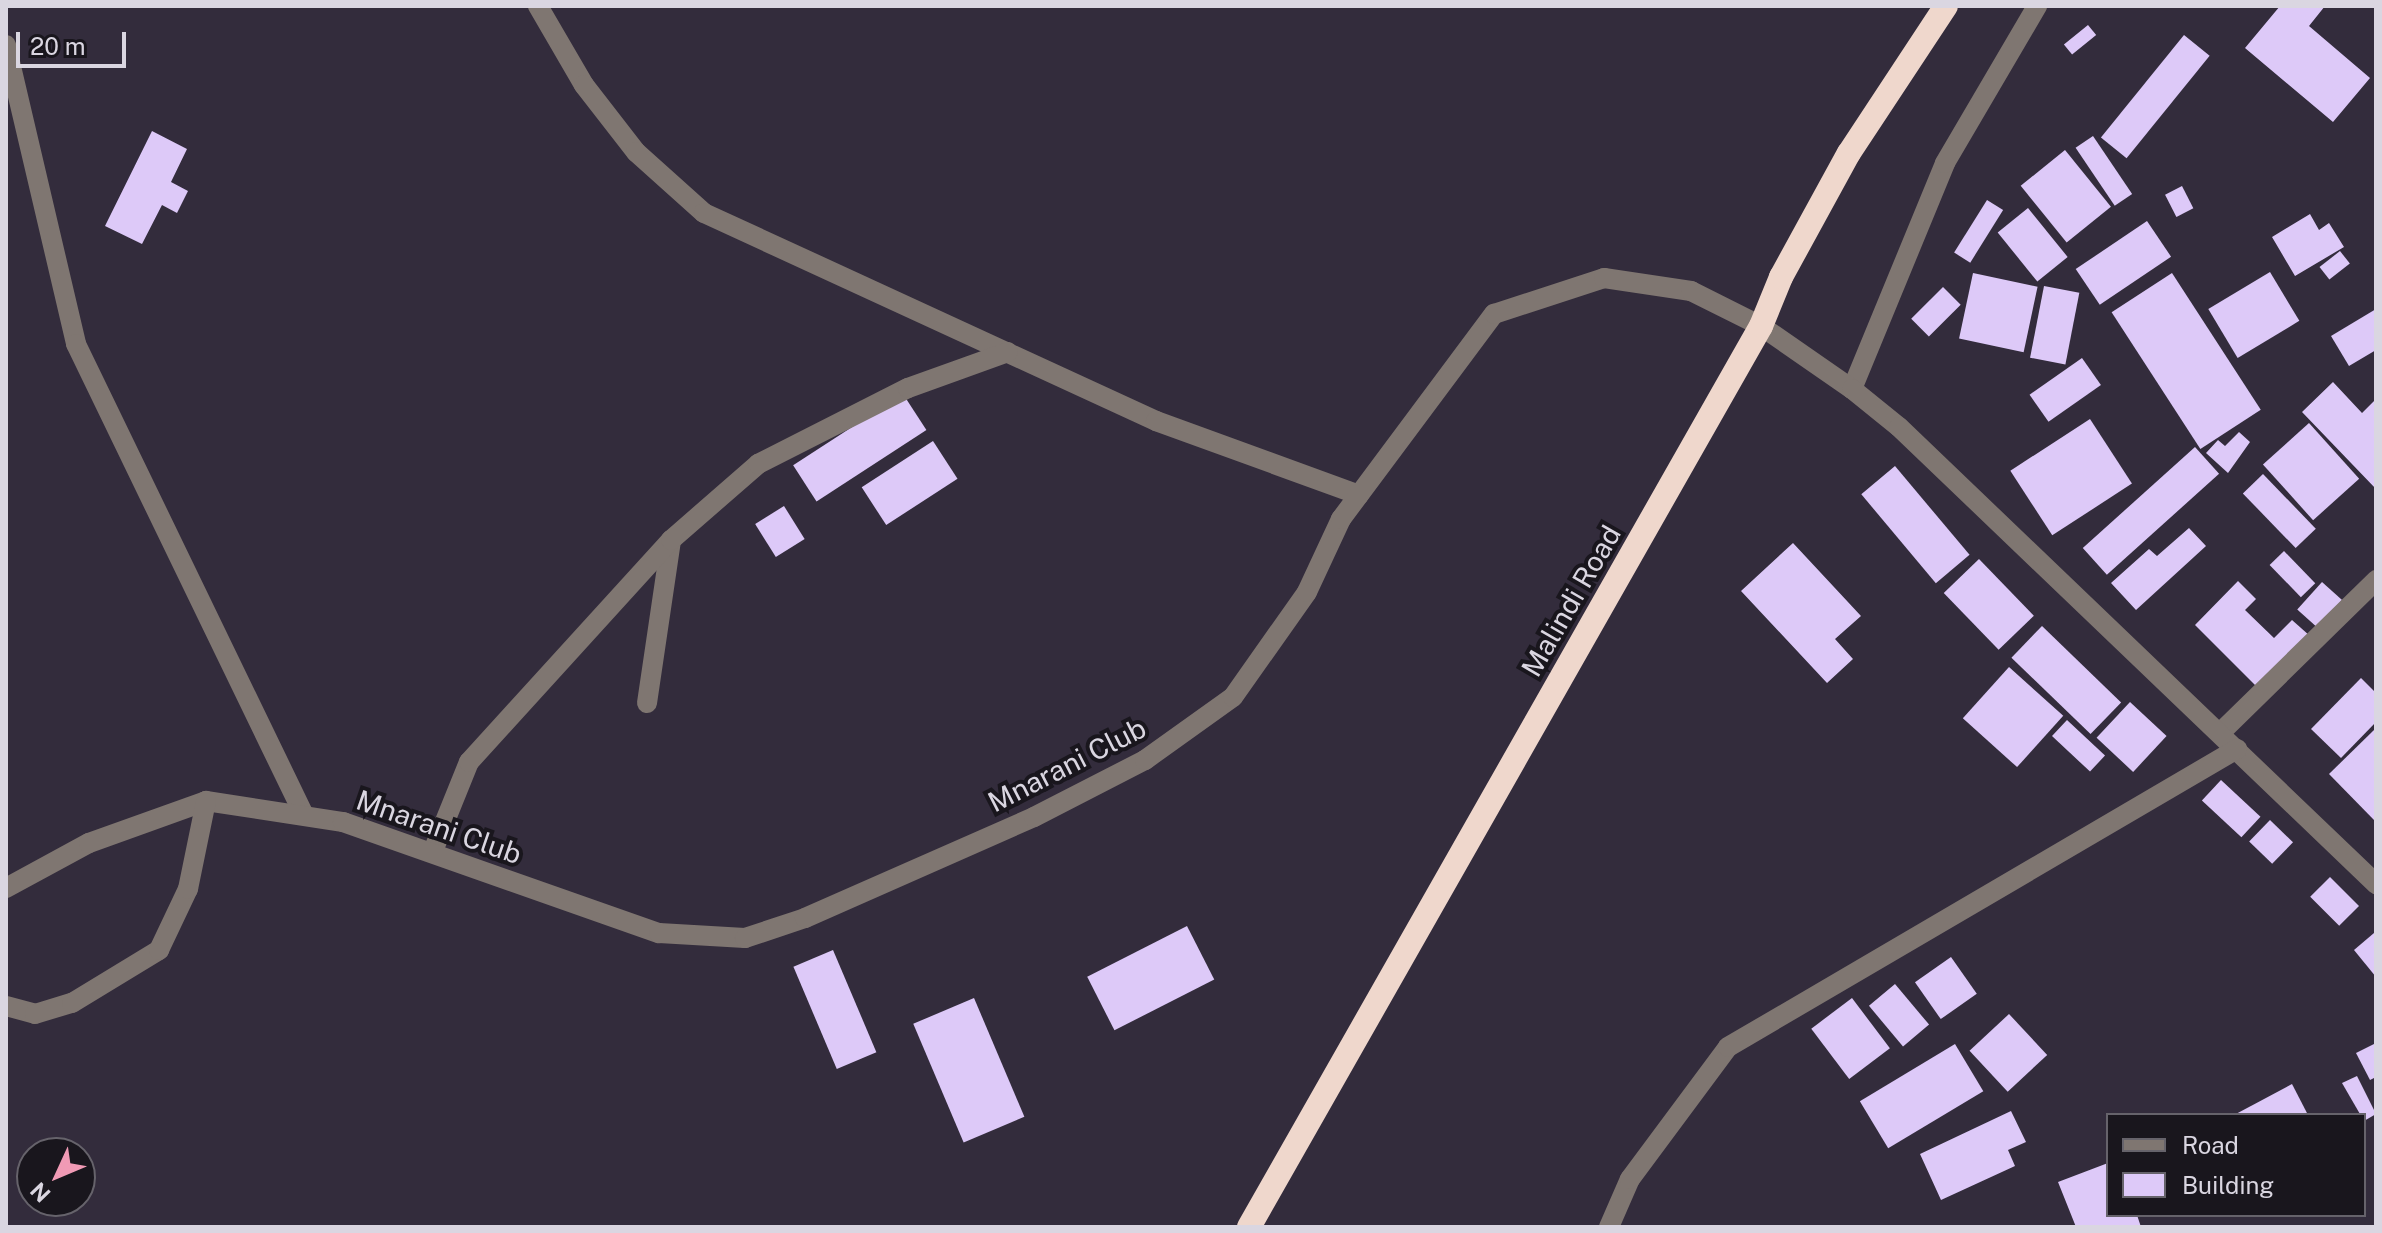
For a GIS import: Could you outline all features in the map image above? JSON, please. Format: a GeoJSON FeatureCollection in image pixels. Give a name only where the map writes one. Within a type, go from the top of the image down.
{"type":"FeatureCollection","features":[{"type":"Feature","properties":{"kind":"highway","name":"Malindi Road"},"geometry":{"type":"LineString","coordinates":[[1249,1227],[1761,326],[1781,277],[1849,153],[1946,6]]}},
{"type":"Feature","properties":{"kind":"street"},"geometry":{"type":"LineString","coordinates":[[538,6],[584,85],[636,152],[704,213],[1156,421],[1359,495]]}},
{"type":"Feature","properties":{"kind":"street"},"geometry":{"type":"LineString","coordinates":[[1852,389],[1945,163],[2037,6]]}},
{"type":"Feature","properties":{"kind":"street"},"geometry":{"type":"LineString","coordinates":[[6,45],[76,344],[304,815]]}},
{"type":"Feature","properties":{"kind":"street","name":"Mnarani Club"},"geometry":{"type":"LineString","coordinates":[[6,888],[89,843],[206,801],[343,822],[433,851],[659,933],[745,938],[805,918],[1090,789],[1145,760],[1233,697],[1307,592],[1341,519],[1494,314],[1604,278],[1691,291],[1761,326],[1852,389],[1911,438],[2237,749],[2368,863],[2376,884]]}},
{"type":"Feature","properties":{"kind":"street"},"geometry":{"type":"LineString","coordinates":[[433,851],[469,762],[671,540],[758,464],[908,388],[1008,352]]}},
{"type":"Feature","properties":{"kind":"street"},"geometry":{"type":"LineString","coordinates":[[647,703],[671,540]]}},
{"type":"Feature","properties":{"kind":"street"},"geometry":{"type":"LineString","coordinates":[[2220,733],[2376,580]]}},
{"type":"Feature","properties":{"kind":"street"},"geometry":{"type":"LineString","coordinates":[[1609,1227],[1630,1179],[1728,1047],[2237,749]]}},
{"type":"Feature","properties":{"kind":"street"},"geometry":{"type":"LineString","coordinates":[[6,1006],[35,1014],[72,1003],[159,950],[188,889],[206,801]]}},
{"type":"Feature","properties":{"kind":"building"},"geometry":{"type":"Polygon","coordinates":[[[2280,6],[2325,6],[2309,26],[2370,78],[2333,122],[2245,48],[2280,6]]]}},
{"type":"Feature","properties":{"kind":"building"},"geometry":{"type":"Polygon","coordinates":[[[2088,25],[2096,35],[2072,55],[2064,45],[2088,25]]]}},
{"type":"Feature","properties":{"kind":"building"},"geometry":{"type":"Polygon","coordinates":[[[2184,35],[2210,56],[2127,158],[2101,138],[2184,35]]]}},
{"type":"Feature","properties":{"kind":"building"},"geometry":{"type":"Polygon","coordinates":[[[152,131],[187,149],[171,182],[188,191],[177,213],[162,205],[142,244],[105,226],[152,131]]]}},
{"type":"Feature","properties":{"kind":"building"},"geometry":{"type":"Polygon","coordinates":[[[2093,136],[2132,194],[2115,206],[2076,148],[2093,136]]]}},
{"type":"Feature","properties":{"kind":"building"},"geometry":{"type":"Polygon","coordinates":[[[2065,150],[2111,207],[2067,243],[2021,186],[2065,150]]]}},
{"type":"Feature","properties":{"kind":"building"},"geometry":{"type":"Polygon","coordinates":[[[2182,186],[2193,208],[2176,217],[2165,195],[2182,186]]]}},
{"type":"Feature","properties":{"kind":"building"},"geometry":{"type":"Polygon","coordinates":[[[1987,200],[2003,210],[1970,263],[1954,253],[1987,200]]]}},
{"type":"Feature","properties":{"kind":"building"},"geometry":{"type":"Polygon","coordinates":[[[2028,208],[2068,257],[2037,282],[1998,233],[2028,208]]]}},
{"type":"Feature","properties":{"kind":"building"},"geometry":{"type":"Polygon","coordinates":[[[2310,214],[2319,230],[2329,223],[2344,247],[2295,276],[2272,237],[2310,214]]]}},
{"type":"Feature","properties":{"kind":"building"},"geometry":{"type":"Polygon","coordinates":[[[2147,221],[2171,257],[2100,305],[2076,269],[2147,221]]]}},
{"type":"Feature","properties":{"kind":"building"},"geometry":{"type":"Polygon","coordinates":[[[2340,251],[2350,264],[2329,280],[2320,267],[2340,251]]]}},
{"type":"Feature","properties":{"kind":"building"},"geometry":{"type":"Polygon","coordinates":[[[2270,272],[2299,321],[2238,358],[2208,309],[2270,272]]]}},
{"type":"Feature","properties":{"kind":"building"},"geometry":{"type":"Polygon","coordinates":[[[1973,273],[2038,287],[2024,352],[1959,339],[1973,273]]]}},
{"type":"Feature","properties":{"kind":"building"},"geometry":{"type":"Polygon","coordinates":[[[2172,273],[2261,410],[2200,449],[2112,312],[2172,273]]]}},
{"type":"Feature","properties":{"kind":"building"},"geometry":{"type":"Polygon","coordinates":[[[2044,286],[2079,293],[2065,365],[2030,358],[2044,286]]]}},
{"type":"Feature","properties":{"kind":"building"},"geometry":{"type":"Polygon","coordinates":[[[1943,287],[1961,305],[1929,336],[1911,319],[1943,287]]]}},
{"type":"Feature","properties":{"kind":"building"},"geometry":{"type":"Polygon","coordinates":[[[2376,309],[2376,350],[2349,366],[2331,336],[2376,309]]]}},
{"type":"Feature","properties":{"kind":"building"},"geometry":{"type":"Polygon","coordinates":[[[2082,358],[2101,385],[2049,422],[2030,395],[2082,358]]]}},
{"type":"Feature","properties":{"kind":"building"},"geometry":{"type":"Polygon","coordinates":[[[2333,382],[2362,413],[2376,399],[2376,489],[2302,412],[2333,382]]]}},
{"type":"Feature","properties":{"kind":"building"},"geometry":{"type":"Polygon","coordinates":[[[903,394],[926,430],[817,501],[793,465],[903,394]]]}},
{"type":"Feature","properties":{"kind":"building"},"geometry":{"type":"Polygon","coordinates":[[[2090,419],[2132,484],[2052,535],[2010,471],[2090,419]]]}},
{"type":"Feature","properties":{"kind":"building"},"geometry":{"type":"Polygon","coordinates":[[[2309,423],[2359,479],[2313,520],[2263,464],[2309,423]]]}},
{"type":"Feature","properties":{"kind":"building"},"geometry":{"type":"Polygon","coordinates":[[[2239,432],[2250,442],[2228,473],[2206,453],[2218,440],[2225,446],[2239,432]]]}},
{"type":"Feature","properties":{"kind":"building"},"geometry":{"type":"Polygon","coordinates":[[[933,441],[958,479],[886,525],[862,487],[933,441]]]}},
{"type":"Feature","properties":{"kind":"building"},"geometry":{"type":"Polygon","coordinates":[[[2195,447],[2219,474],[2107,575],[2083,548],[2195,447]]]}},
{"type":"Feature","properties":{"kind":"building"},"geometry":{"type":"Polygon","coordinates":[[[1895,466],[1970,555],[1936,583],[1861,494],[1895,466]]]}},
{"type":"Feature","properties":{"kind":"building"},"geometry":{"type":"Polygon","coordinates":[[[2263,474],[2316,529],[2296,548],[2243,493],[2263,474]]]}},
{"type":"Feature","properties":{"kind":"building"},"geometry":{"type":"Polygon","coordinates":[[[784,506],[805,539],[776,557],[755,524],[784,506]]]}},
{"type":"Feature","properties":{"kind":"building"},"geometry":{"type":"Polygon","coordinates":[[[2189,528],[2206,546],[2136,610],[2111,583],[2149,549],[2157,556],[2189,528]]]}},
{"type":"Feature","properties":{"kind":"building"},"geometry":{"type":"Polygon","coordinates":[[[1793,543],[1861,616],[1835,639],[1853,659],[1827,683],[1741,591],[1793,543]]]}},
{"type":"Feature","properties":{"kind":"building"},"geometry":{"type":"Polygon","coordinates":[[[2284,551],[2315,583],[2301,597],[2270,565],[2284,551]]]}},
{"type":"Feature","properties":{"kind":"building"},"geometry":{"type":"Polygon","coordinates":[[[1979,559],[2034,616],[1999,650],[1944,593],[1979,559]]]}},
{"type":"Feature","properties":{"kind":"building"},"geometry":{"type":"Polygon","coordinates":[[[2238,581],[2256,599],[2245,610],[2274,638],[2292,620],[2310,636],[2259,689],[2195,625],[2238,581]]]}},
{"type":"Feature","properties":{"kind":"building"},"geometry":{"type":"Polygon","coordinates":[[[2322,582],[2342,600],[2317,628],[2297,609],[2322,582]]]}},
{"type":"Feature","properties":{"kind":"building"},"geometry":{"type":"Polygon","coordinates":[[[2042,626],[2121,702],[2091,734],[2011,658],[2042,626]]]}},
{"type":"Feature","properties":{"kind":"building"},"geometry":{"type":"Polygon","coordinates":[[[2009,667],[2063,716],[2017,767],[1963,718],[2009,667]]]}},
{"type":"Feature","properties":{"kind":"building"},"geometry":{"type":"Polygon","coordinates":[[[2361,678],[2376,693],[2376,722],[2341,758],[2311,729],[2361,678]]]}},
{"type":"Feature","properties":{"kind":"building"},"geometry":{"type":"Polygon","coordinates":[[[2130,702],[2167,736],[2133,772],[2097,738],[2130,702]]]}},
{"type":"Feature","properties":{"kind":"building"},"geometry":{"type":"Polygon","coordinates":[[[2067,720],[2105,755],[2090,772],[2052,736],[2067,720]]]}},
{"type":"Feature","properties":{"kind":"building"},"geometry":{"type":"Polygon","coordinates":[[[2375,729],[2376,818],[2374,820],[2329,774],[2375,729]]]}},
{"type":"Feature","properties":{"kind":"building"},"geometry":{"type":"Polygon","coordinates":[[[2221,780],[2260,817],[2241,837],[2202,800],[2221,780]]]}},
{"type":"Feature","properties":{"kind":"building"},"geometry":{"type":"Polygon","coordinates":[[[2270,820],[2293,842],[2272,864],[2249,842],[2270,820]]]}},
{"type":"Feature","properties":{"kind":"building"},"geometry":{"type":"Polygon","coordinates":[[[2330,877],[2359,906],[2339,926],[2310,897],[2330,877]]]}},
{"type":"Feature","properties":{"kind":"building"},"geometry":{"type":"Polygon","coordinates":[[[1187,926],[1214,979],[1114,1030],[1087,977],[1187,926]]]}},
{"type":"Feature","properties":{"kind":"building"},"geometry":{"type":"Polygon","coordinates":[[[2374,933],[2376,936],[2376,977],[2354,950],[2374,933]]]}},
{"type":"Feature","properties":{"kind":"building"},"geometry":{"type":"Polygon","coordinates":[[[833,950],[876,1052],[837,1069],[793,967],[833,950]]]}},
{"type":"Feature","properties":{"kind":"building"},"geometry":{"type":"Polygon","coordinates":[[[1951,957],[1977,994],[1941,1019],[1915,982],[1951,957]]]}},
{"type":"Feature","properties":{"kind":"building"},"geometry":{"type":"Polygon","coordinates":[[[1895,984],[1929,1025],[1903,1046],[1869,1006],[1895,984]]]}},
{"type":"Feature","properties":{"kind":"building"},"geometry":{"type":"Polygon","coordinates":[[[974,998],[1024,1117],[964,1143],[913,1024],[974,998]]]}},
{"type":"Feature","properties":{"kind":"building"},"geometry":{"type":"Polygon","coordinates":[[[1852,998],[1890,1048],[1849,1079],[1811,1029],[1852,998]]]}},
{"type":"Feature","properties":{"kind":"building"},"geometry":{"type":"Polygon","coordinates":[[[2009,1014],[2047,1055],[2008,1092],[1970,1051],[2009,1014]]]}},
{"type":"Feature","properties":{"kind":"building"},"geometry":{"type":"Polygon","coordinates":[[[2376,1043],[2376,1077],[2370,1080],[2356,1053],[2376,1043]]]}},
{"type":"Feature","properties":{"kind":"building"},"geometry":{"type":"Polygon","coordinates":[[[1955,1044],[1983,1091],[1888,1148],[1860,1101],[1955,1044]]]}},
{"type":"Feature","properties":{"kind":"building"},"geometry":{"type":"Polygon","coordinates":[[[2357,1076],[2376,1114],[2366,1120],[2366,1113],[2359,1113],[2342,1083],[2357,1076]]]}},
{"type":"Feature","properties":{"kind":"building"},"geometry":{"type":"Polygon","coordinates":[[[2292,1084],[2307,1113],[2238,1113],[2292,1084]]]}},
{"type":"Feature","properties":{"kind":"building"},"geometry":{"type":"Polygon","coordinates":[[[2011,1111],[2026,1142],[2008,1150],[2015,1166],[1941,1200],[1920,1154],[2011,1111]]]}},
{"type":"Feature","properties":{"kind":"building"},"geometry":{"type":"Polygon","coordinates":[[[2106,1164],[2106,1217],[2138,1217],[2141,1227],[2076,1227],[2058,1182],[2106,1164]]]}}]}
